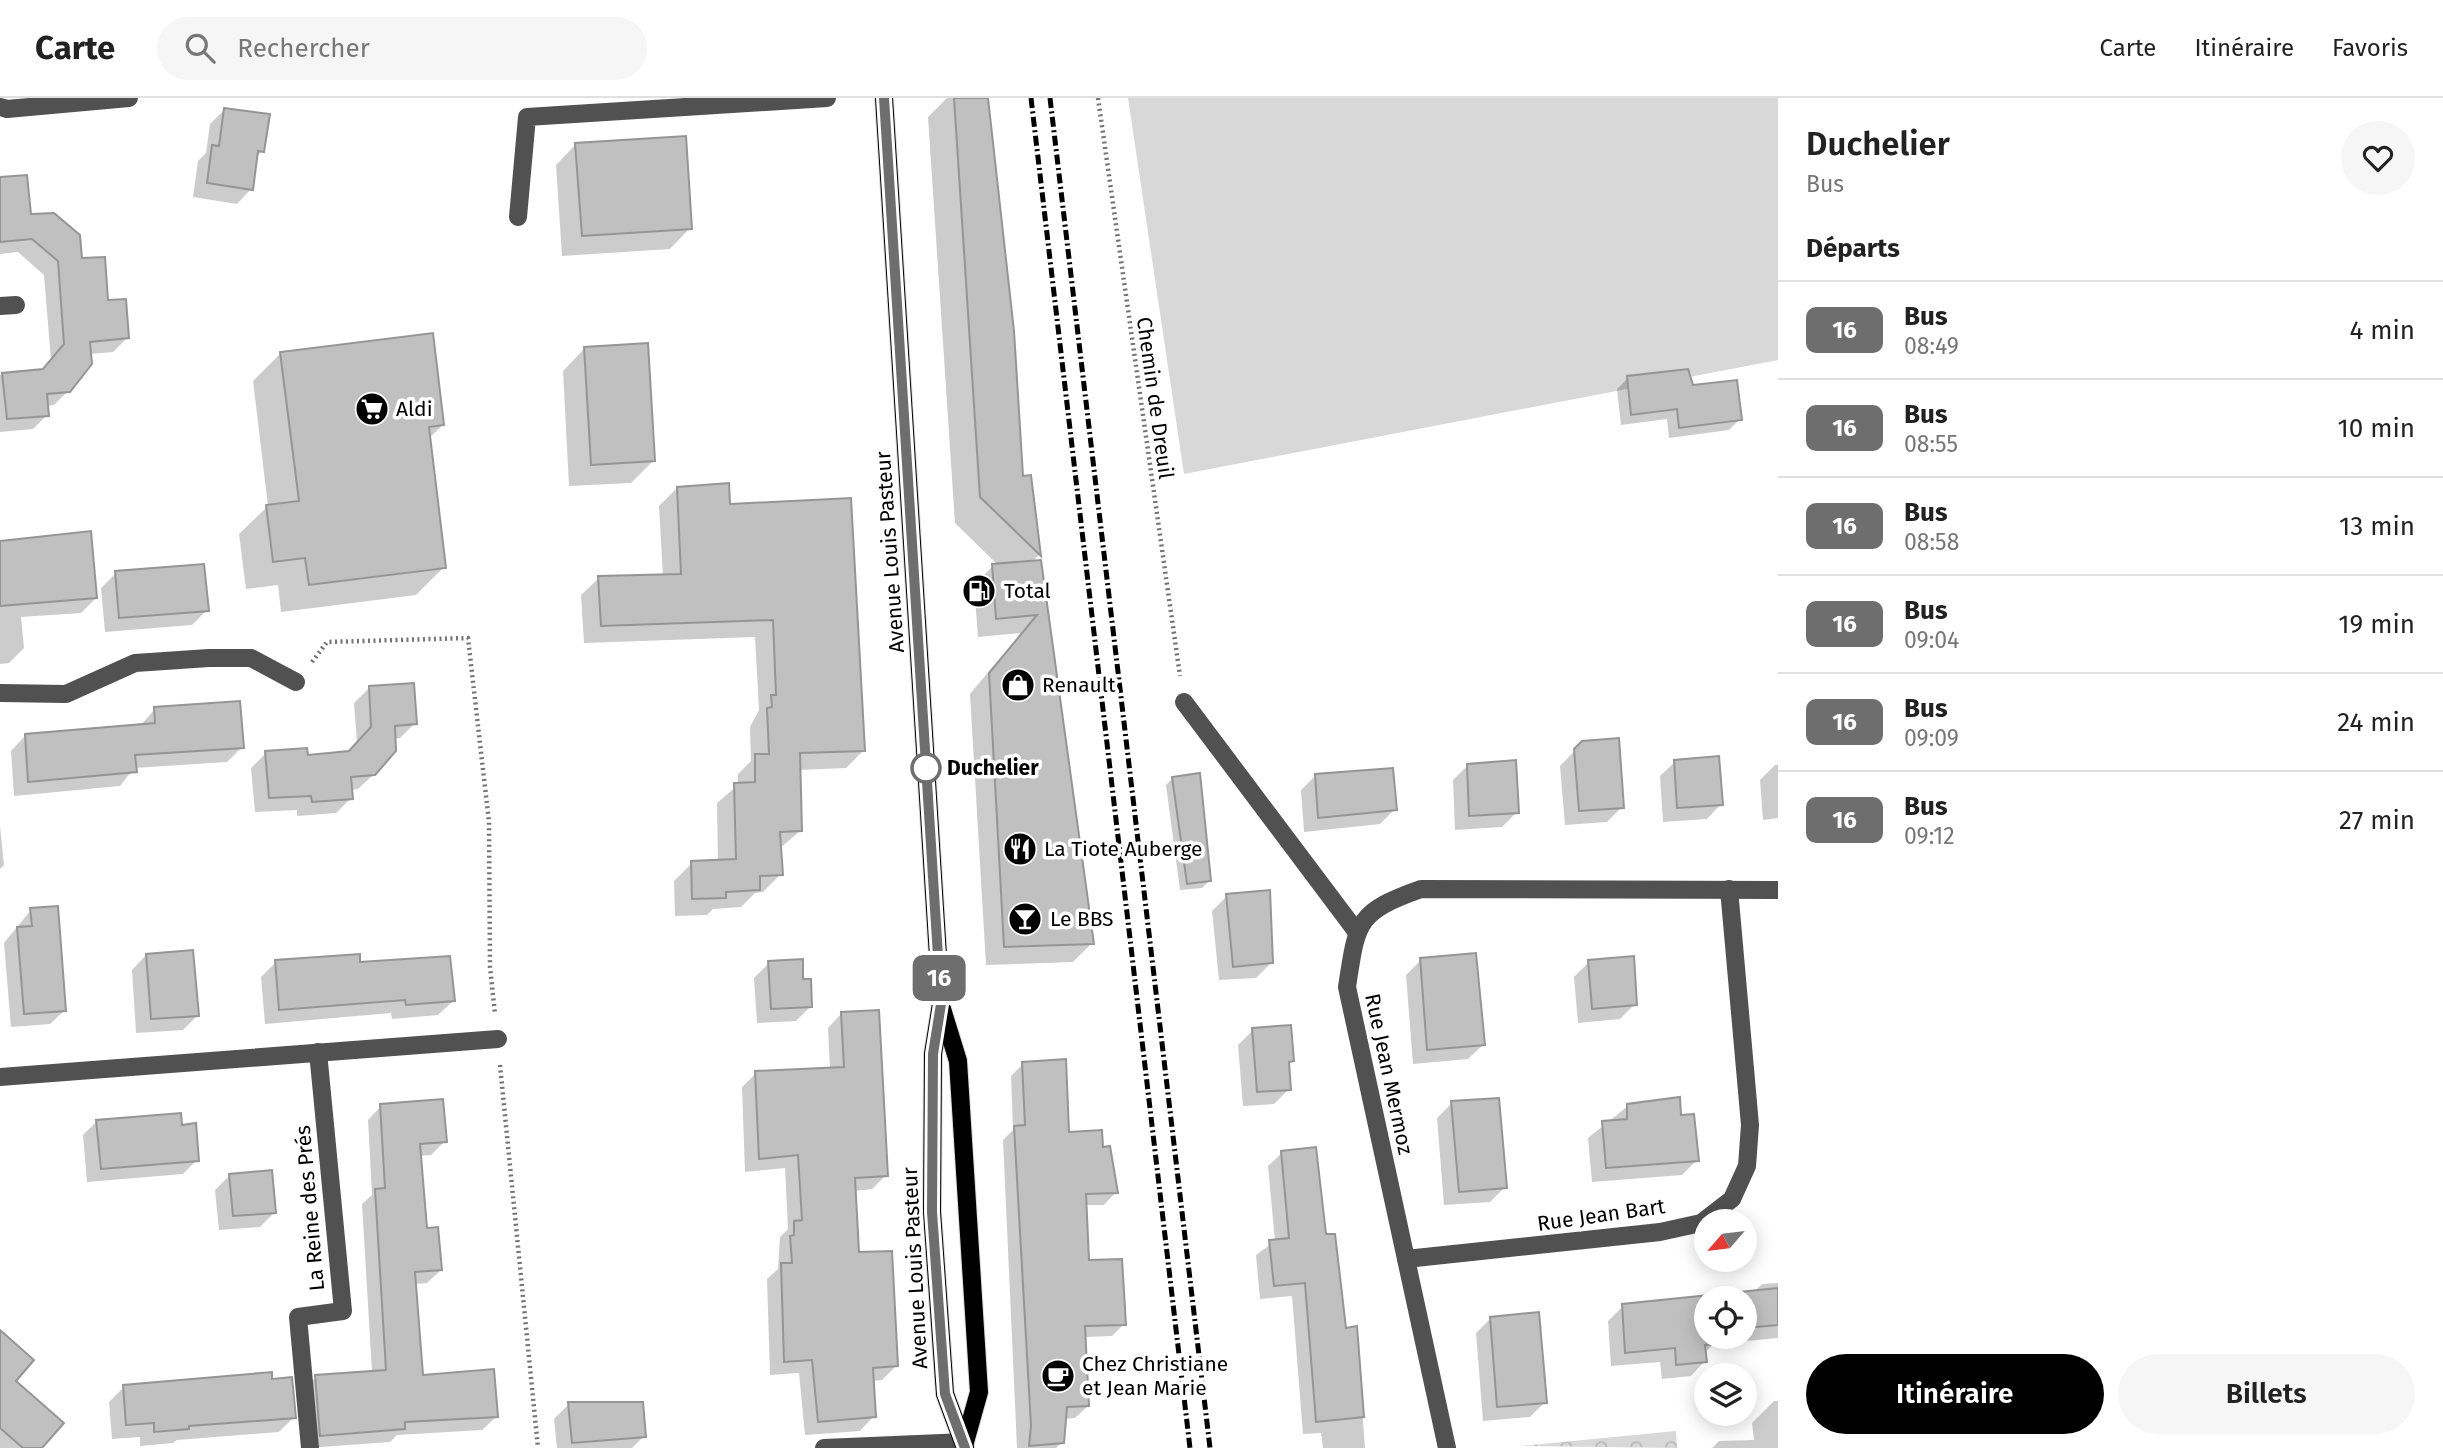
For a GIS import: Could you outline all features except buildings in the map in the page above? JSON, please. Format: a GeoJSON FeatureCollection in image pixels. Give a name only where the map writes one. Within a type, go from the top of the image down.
{"type":"FeatureCollection","features":[{"type":"Feature","properties":{"kind":"main road","name":"Avenue Louis Pasteur"},"geometry":{"type":"LineString","coordinates":[[884,98],[941,1004],[933,1054],[932,1212],[945,1394],[965,1445]]}},
{"type":"Feature","properties":{"kind":"main road","name":"Avenue Louis Pasteur"},"geometry":{"type":"LineString","coordinates":[[941,1004],[958,1061],[979,1392],[965,1445]]}},
{"type":"Feature","properties":{"kind":"street"},"geometry":{"type":"LineString","coordinates":[[0,107],[7,109],[129,98]]}},
{"type":"Feature","properties":{"kind":"street"},"geometry":{"type":"LineString","coordinates":[[518,217],[527,117],[827,98]]}},
{"type":"Feature","properties":{"kind":"street"},"geometry":{"type":"LineString","coordinates":[[0,693],[66,694],[135,663],[209,658],[251,657],[296,682]]}},
{"type":"Feature","properties":{"kind":"street"},"geometry":{"type":"LineString","coordinates":[[1184,702],[1356,931],[1382,902],[1421,889],[1778,890]]}},
{"type":"Feature","properties":{"kind":"street","name":"Rue Jean Bart"},"geometry":{"type":"LineString","coordinates":[[1406,1259],[1660,1232],[1700,1223],[1732,1199],[1747,1166],[1750,1125],[1730,889]]}},
{"type":"Feature","properties":{"kind":"street","name":"Rue Jean Mermoz"},"geometry":{"type":"LineString","coordinates":[[1356,931],[1347,987],[1447,1448]]}},
{"type":"Feature","properties":{"kind":"street"},"geometry":{"type":"LineString","coordinates":[[0,1077],[498,1039]]}},
{"type":"Feature","properties":{"kind":"street","name":"La Reine des Prés"},"geometry":{"type":"LineString","coordinates":[[310,1448],[298,1317],[343,1311],[318,1052]]}},
{"type":"Feature","properties":{"kind":"street"},"geometry":{"type":"LineString","coordinates":[[824,1448],[965,1445]]}},
{"type":"Feature","properties":{"kind":"path","name":"Chemin de Dreuil"},"geometry":{"type":"LineString","coordinates":[[1098,98],[1184,702]]}},
{"type":"Feature","properties":{"kind":"path"},"geometry":{"type":"LineString","coordinates":[[296,682],[327,642],[468,638],[489,822],[490,967],[538,1448]]}},
{"type":"Feature","properties":{"kind":"green space"},"geometry":{"type":"Polygon","coordinates":[[[1128,98],[1778,98],[1778,360],[1184,474],[1128,98]]]}},
{"type":"Feature","properties":{"kind":"green space"},"geometry":{"type":"Polygon","coordinates":[[[1676,1431],[1677,1448],[1521,1446],[1676,1431]]]}},
{"type":"Feature","properties":{"kind":"railway"},"geometry":{"type":"LineString","coordinates":[[1031,98],[1190,1448]]}},
{"type":"Feature","properties":{"kind":"railway"},"geometry":{"type":"LineString","coordinates":[[1050,98],[1210,1448]]}},
{"type":"Feature","properties":{"kind":"bus line","name":"16"},"geometry":{"type":"LineString","coordinates":[[884,98],[941,1004],[933,1054],[932,1212],[945,1394],[965,1448]]}},
{"type":"Feature","properties":{"kind":"place","name":"Aldi"},"geometry":{"type":"Point","coordinates":[372,409]}},
{"type":"Feature","properties":{"kind":"place","name":"Total"},"geometry":{"type":"Point","coordinates":[979,591]}},
{"type":"Feature","properties":{"kind":"place","name":"Renault"},"geometry":{"type":"Point","coordinates":[1018,685]}},
{"type":"Feature","properties":{"kind":"place","name":"Duchelier"},"geometry":{"type":"Point","coordinates":[926,768]}},
{"type":"Feature","properties":{"kind":"place","name":"La Tiote Auberge"},"geometry":{"type":"Point","coordinates":[1020,849]}},
{"type":"Feature","properties":{"kind":"place","name":"Le BBS"},"geometry":{"type":"Point","coordinates":[1025,919]}},
{"type":"Feature","properties":{"kind":"place","name":"Chez Christiane et Jean Marie"},"geometry":{"type":"Point","coordinates":[1058,1376]}}]}
